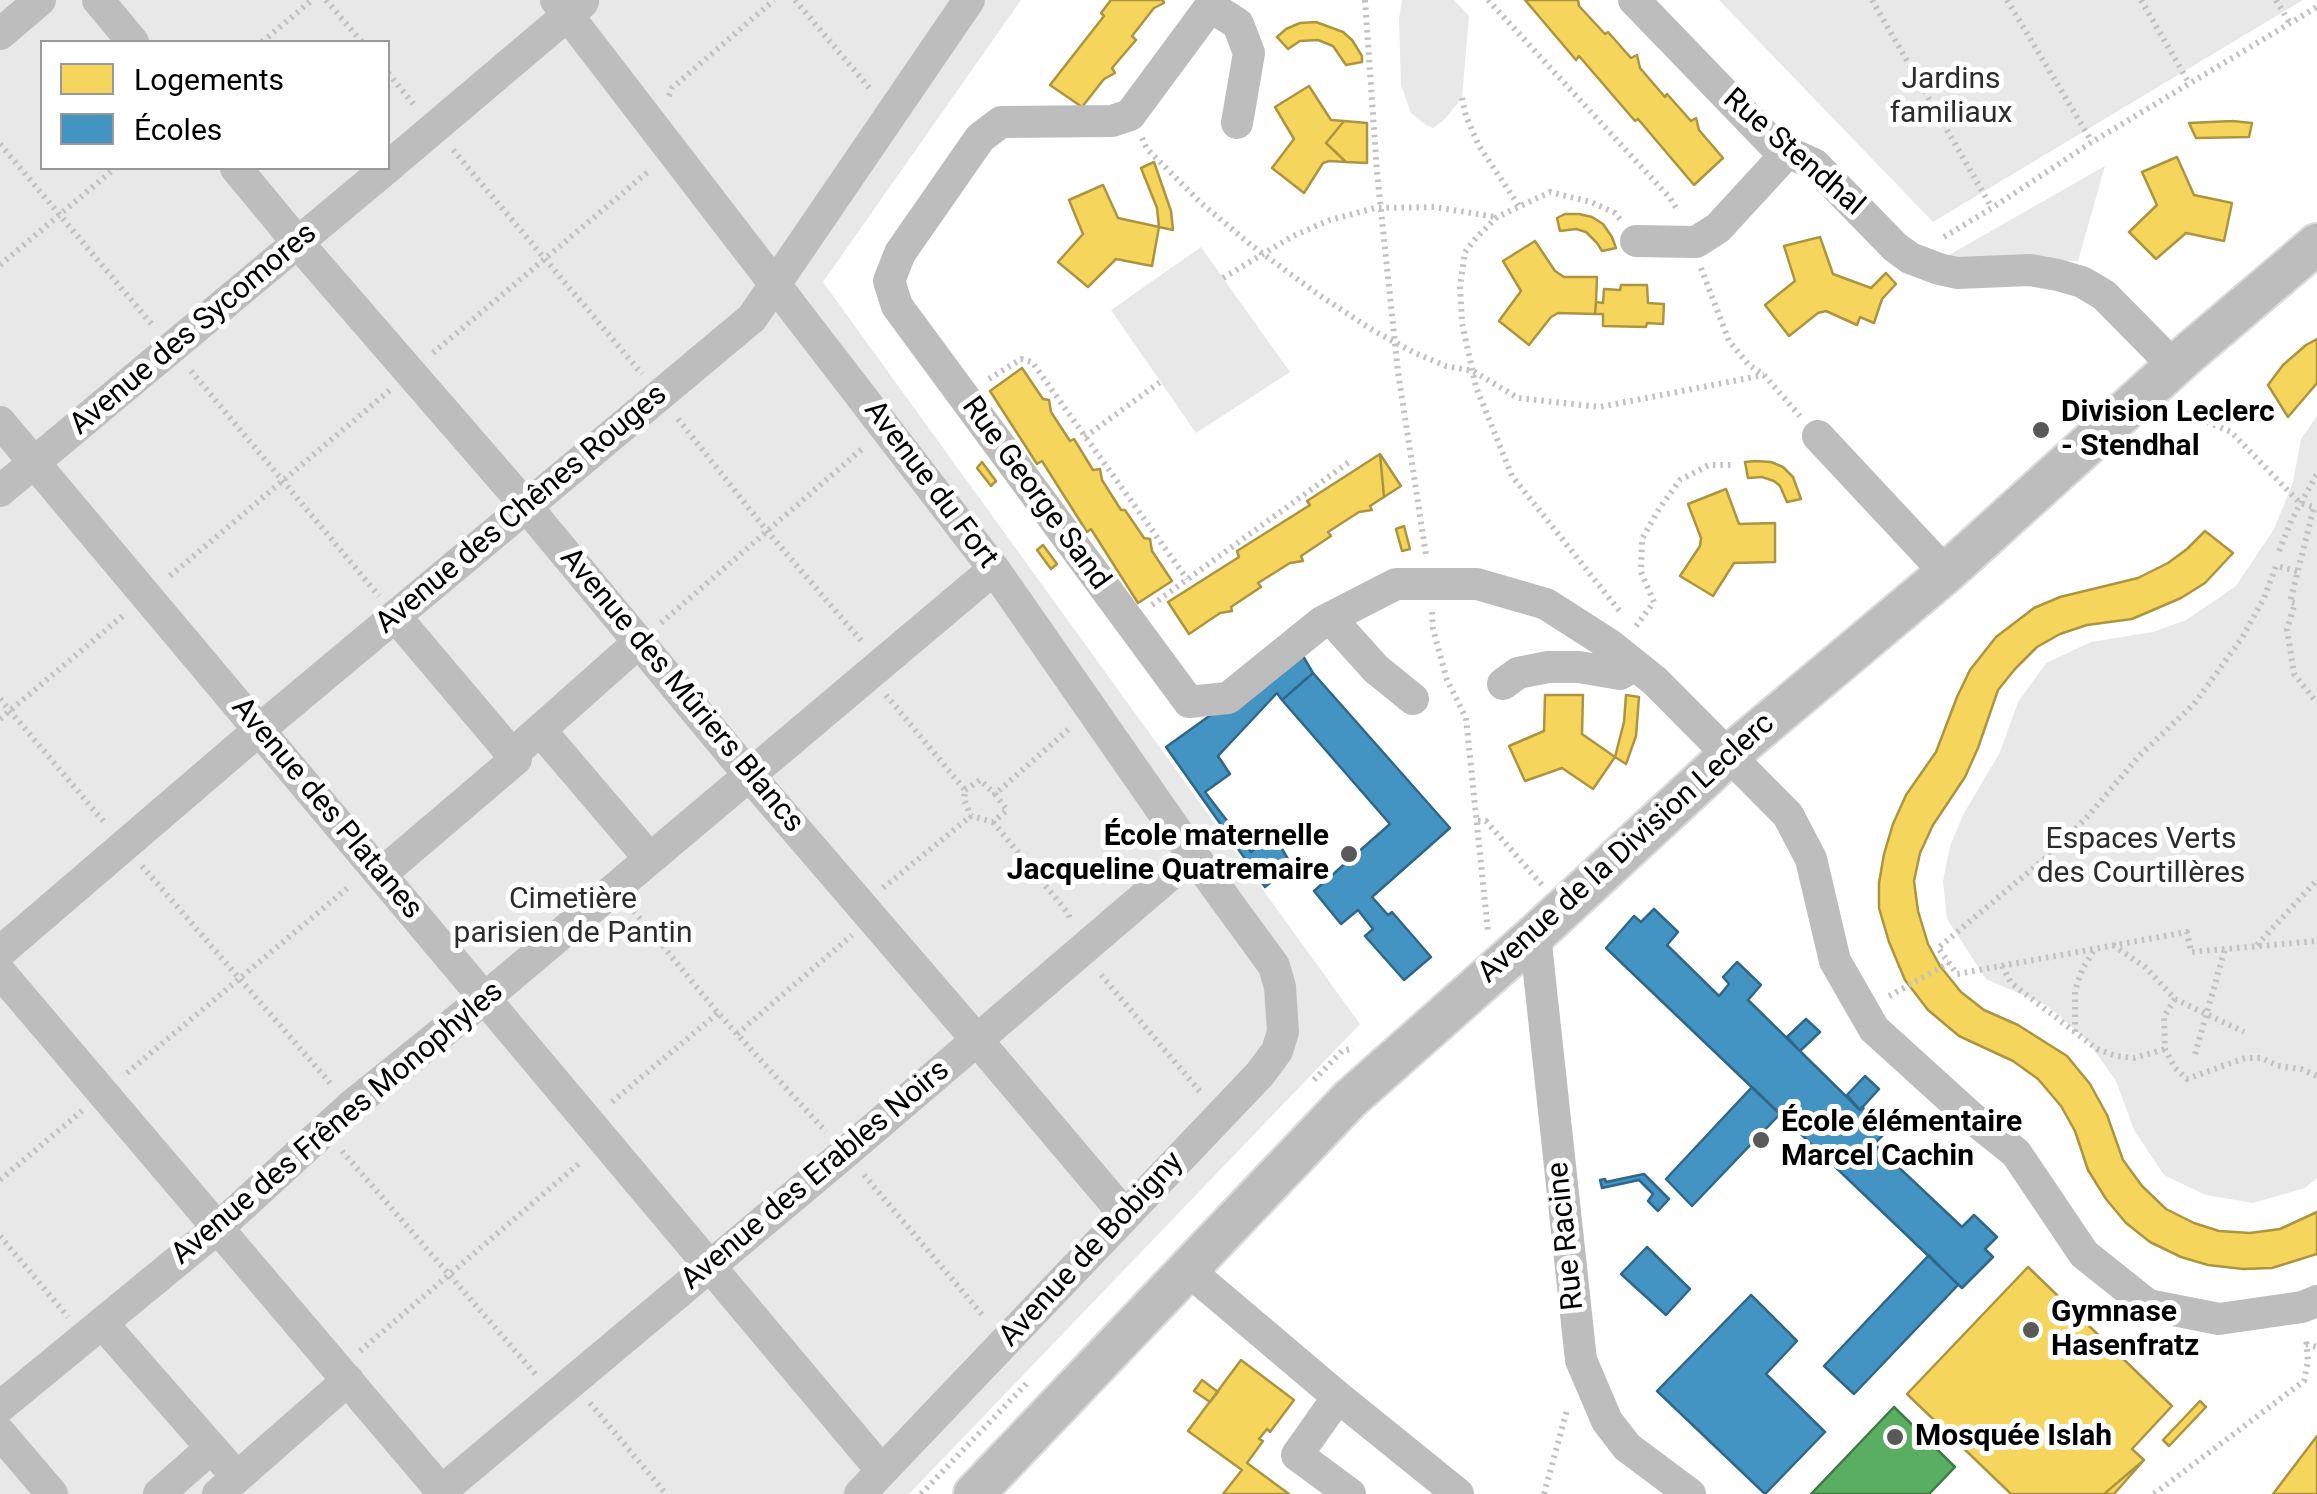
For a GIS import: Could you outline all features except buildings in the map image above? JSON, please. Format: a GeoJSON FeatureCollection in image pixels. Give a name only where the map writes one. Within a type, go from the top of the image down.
{"type":"FeatureCollection","features":[{"type":"Feature","properties":{"kind":"main road","name":"Avenue de la Division Leclerc"},"geometry":{"type":"LineString","coordinates":[[974,1494],[1350,1099],[1543,928],[1728,756],[1946,573],[2317,244]]}},
{"type":"Feature","properties":{"kind":"street"},"geometry":{"type":"LineString","coordinates":[[0,34],[40,0]]}},
{"type":"Feature","properties":{"kind":"street"},"geometry":{"type":"LineString","coordinates":[[98,0],[131,40]]}},
{"type":"Feature","properties":{"kind":"street","name":"Avenue des Chênes Rouges"},"geometry":{"type":"LineString","coordinates":[[0,952],[752,318],[969,0]]}},
{"type":"Feature","properties":{"kind":"street","name":"Rue Stendhal"},"geometry":{"type":"LineString","coordinates":[[1634,0],[1776,147],[1814,164],[1910,258],[1958,273],[2030,270],[2082,282],[2104,294],[2175,367]]}},
{"type":"Feature","properties":{"kind":"street"},"geometry":{"type":"LineString","coordinates":[[1130,114],[1212,3],[1238,24],[1249,53],[1237,123]]}},
{"type":"Feature","properties":{"kind":"street","name":"Avenue des Sycomores"},"geometry":{"type":"LineString","coordinates":[[390,165],[570,5]]}},
{"type":"Feature","properties":{"kind":"street","name":"Avenue du Fort"},"geometry":{"type":"LineString","coordinates":[[570,5],[994,569],[1274,966],[1280,987]]}},
{"type":"Feature","properties":{"kind":"street","name":"Rue George Sand"},"geometry":{"type":"LineString","coordinates":[[1130,114],[1112,121],[1001,122],[980,138],[900,254],[889,282],[897,306],[1189,702],[1228,698],[1330,618]]}},
{"type":"Feature","properties":{"kind":"street"},"geometry":{"type":"LineString","coordinates":[[1636,240],[1696,242],[1718,228],[1787,153]]}},
{"type":"Feature","properties":{"kind":"street","name":"Avenue des Mûriers Blancs"},"geometry":{"type":"LineString","coordinates":[[238,170],[1125,1215]]}},
{"type":"Feature","properties":{"kind":"street","name":"Avenue des Sycomores"},"geometry":{"type":"LineString","coordinates":[[0,491],[383,170]]}},
{"type":"Feature","properties":{"kind":"street","name":"Avenue des Platanes"},"geometry":{"type":"LineString","coordinates":[[0,422],[710,1266],[871,1482]]}},
{"type":"Feature","properties":{"kind":"street"},"geometry":{"type":"LineString","coordinates":[[1818,436],[1946,573]]}},
{"type":"Feature","properties":{"kind":"street","name":"Avenue des Frênes Monophyles"},"geometry":{"type":"LineString","coordinates":[[0,1407],[219,1227],[350,1107],[486,998],[994,569]]}},
{"type":"Feature","properties":{"kind":"street"},"geometry":{"type":"LineString","coordinates":[[1413,700],[1376,668],[1330,618],[1396,584],[1477,584],[1546,604],[1628,659],[1655,681],[1788,815],[1811,859],[1835,961],[1874,1030],[2016,1154],[2084,1254],[2148,1305],[2219,1318],[2310,1304]]}},
{"type":"Feature","properties":{"kind":"street"},"geometry":{"type":"LineString","coordinates":[[377,870],[516,759],[396,616]]}},
{"type":"Feature","properties":{"kind":"street"},"geometry":{"type":"LineString","coordinates":[[512,755],[639,642]]}},
{"type":"Feature","properties":{"kind":"street"},"geometry":{"type":"LineString","coordinates":[[1502,684],[1518,673],[1548,667],[1620,674],[1628,659]]}},
{"type":"Feature","properties":{"kind":"street"},"geometry":{"type":"LineString","coordinates":[[540,730],[650,859]]}},
{"type":"Feature","properties":{"kind":"street","name":"Avenue des Erables Noirs"},"geometry":{"type":"LineString","coordinates":[[441,1493],[1193,855]]}},
{"type":"Feature","properties":{"kind":"street","name":"Rue Racine"},"geometry":{"type":"LineString","coordinates":[[1543,928],[1580,1360],[1607,1421],[1627,1447],[1690,1494]]}},
{"type":"Feature","properties":{"kind":"street"},"geometry":{"type":"LineString","coordinates":[[0,972],[441,1493]]}},
{"type":"Feature","properties":{"kind":"street","name":"Avenue de Bobigny"},"geometry":{"type":"LineString","coordinates":[[871,1482],[1260,1074],[1277,1051],[1283,1032],[1280,987]]}},
{"type":"Feature","properties":{"kind":"street"},"geometry":{"type":"LineString","coordinates":[[1188,1270],[1458,1494]]}},
{"type":"Feature","properties":{"kind":"street"},"geometry":{"type":"LineString","coordinates":[[94,1330],[212,1448],[228,1486],[344,1375]]}},
{"type":"Feature","properties":{"kind":"street"},"geometry":{"type":"LineString","coordinates":[[1338,1397],[1297,1455],[1350,1494]]}},
{"type":"Feature","properties":{"kind":"street"},"geometry":{"type":"LineString","coordinates":[[0,1433],[52,1494]]}},
{"type":"Feature","properties":{"kind":"street"},"geometry":{"type":"LineString","coordinates":[[163,1493],[212,1448]]}},
{"type":"Feature","properties":{"kind":"path"},"geometry":{"type":"LineString","coordinates":[[264,40],[312,0]]}},
{"type":"Feature","properties":{"kind":"path"},"geometry":{"type":"LineString","coordinates":[[326,0],[360,40]]}},
{"type":"Feature","properties":{"kind":"path"},"geometry":{"type":"LineString","coordinates":[[795,0],[891,114]]}},
{"type":"Feature","properties":{"kind":"path"},"geometry":{"type":"LineString","coordinates":[[1365,0],[1394,342],[1431,584],[1433,629],[1447,680],[1466,718],[1492,971]]}},
{"type":"Feature","properties":{"kind":"path"},"geometry":{"type":"LineString","coordinates":[[1488,0],[1670,198],[1696,242],[1702,274],[1729,341],[1818,436]]}},
{"type":"Feature","properties":{"kind":"path"},"geometry":{"type":"LineString","coordinates":[[1872,0],[1992,208]]}},
{"type":"Feature","properties":{"kind":"path"},"geometry":{"type":"LineString","coordinates":[[2006,0],[2092,142]]}},
{"type":"Feature","properties":{"kind":"path"},"geometry":{"type":"LineString","coordinates":[[2141,0],[2190,82]]}},
{"type":"Feature","properties":{"kind":"path"},"geometry":{"type":"LineString","coordinates":[[2276,0],[2289,22]]}},
{"type":"Feature","properties":{"kind":"path"},"geometry":{"type":"LineString","coordinates":[[1910,258],[2092,142],[2317,7]]}},
{"type":"Feature","properties":{"kind":"path"},"geometry":{"type":"LineString","coordinates":[[390,75],[864,643],[870,676],[965,790],[964,800],[971,816],[992,822],[1008,810],[980,780],[965,790]]}},
{"type":"Feature","properties":{"kind":"path"},"geometry":{"type":"LineString","coordinates":[[1462,98],[1479,146],[1519,207]]}},
{"type":"Feature","properties":{"kind":"path"},"geometry":{"type":"LineString","coordinates":[[1130,114],[1148,149],[1201,203],[1319,295],[1394,342],[1446,366],[1473,371],[1518,398],[1600,407],[1764,375]]}},
{"type":"Feature","properties":{"kind":"path"},"geometry":{"type":"LineString","coordinates":[[0,144],[396,616]]}},
{"type":"Feature","properties":{"kind":"path"},"geometry":{"type":"LineString","coordinates":[[0,265],[114,170]]}},
{"type":"Feature","properties":{"kind":"path"},"geometry":{"type":"LineString","coordinates":[[1628,659],[1625,618],[1512,476],[1476,387],[1462,324],[1460,286],[1465,252],[1497,217],[1550,192],[1615,213],[1636,240]]}},
{"type":"Feature","properties":{"kind":"path"},"geometry":{"type":"LineString","coordinates":[[1223,278],[1293,236],[1330,220],[1381,208],[1434,207],[1497,217]]}},
{"type":"Feature","properties":{"kind":"path"},"geometry":{"type":"LineString","coordinates":[[963,396],[1022,359],[1032,362],[1188,580]]}},
{"type":"Feature","properties":{"kind":"path"},"geometry":{"type":"LineString","coordinates":[[1085,436],[1160,382]]}},
{"type":"Feature","properties":{"kind":"path"},"geometry":{"type":"LineString","coordinates":[[2186,413],[2231,432],[2300,504],[2314,507],[2290,602],[2296,604],[2287,629],[2294,674],[2317,704]]}},
{"type":"Feature","properties":{"kind":"path"},"geometry":{"type":"LineString","coordinates":[[639,642],[887,428]]}},
{"type":"Feature","properties":{"kind":"path"},"geometry":{"type":"LineString","coordinates":[[1130,621],[1349,462]]}},
{"type":"Feature","properties":{"kind":"path"},"geometry":{"type":"LineString","coordinates":[[1628,659],[1640,619],[1654,602],[1641,572],[1642,539],[1680,480],[1709,465],[1731,465]]}},
{"type":"Feature","properties":{"kind":"path"},"geometry":{"type":"LineString","coordinates":[[2280,551],[2317,474]]}},
{"type":"Feature","properties":{"kind":"path"},"geometry":{"type":"LineString","coordinates":[[2298,572],[2276,566],[2242,638],[2194,704],[2140,755],[2056,849],[1938,948],[1957,974],[2187,932],[2191,952],[2317,940]]}},
{"type":"Feature","properties":{"kind":"path"},"geometry":{"type":"LineString","coordinates":[[0,699],[350,1107]]}},
{"type":"Feature","properties":{"kind":"path"},"geometry":{"type":"LineString","coordinates":[[995,794],[1092,709]]}},
{"type":"Feature","properties":{"kind":"path"},"geometry":{"type":"LineString","coordinates":[[1478,821],[1486,821],[1548,892],[1534,902],[1543,928]]}},
{"type":"Feature","properties":{"kind":"path"},"geometry":{"type":"LineString","coordinates":[[0,1180],[239,979],[377,870]]}},
{"type":"Feature","properties":{"kind":"path"},"geometry":{"type":"LineString","coordinates":[[2256,946],[2317,880]]}},
{"type":"Feature","properties":{"kind":"path"},"geometry":{"type":"LineString","coordinates":[[615,888],[718,1013],[845,1153],[1005,1342]]}},
{"type":"Feature","properties":{"kind":"path"},"geometry":{"type":"LineString","coordinates":[[2113,945],[2145,966],[2175,999],[2244,1032]]}},
{"type":"Feature","properties":{"kind":"path"},"geometry":{"type":"LineString","coordinates":[[2075,1032],[2075,991],[2095,949]]}},
{"type":"Feature","properties":{"kind":"path"},"geometry":{"type":"LineString","coordinates":[[2196,1054],[2225,949]]}},
{"type":"Feature","properties":{"kind":"path"},"geometry":{"type":"LineString","coordinates":[[1862,1010],[1949,964]]}},
{"type":"Feature","properties":{"kind":"path"},"geometry":{"type":"LineString","coordinates":[[2002,966],[2010,983],[2097,1049],[2134,1058],[2165,1050]]}},
{"type":"Feature","properties":{"kind":"path"},"geometry":{"type":"LineString","coordinates":[[2175,999],[2164,1017],[2165,1050],[2186,1078],[2246,1058],[2302,1068],[2317,1076]]}},
{"type":"Feature","properties":{"kind":"path"},"geometry":{"type":"LineString","coordinates":[[344,1375],[718,1013]]}},
{"type":"Feature","properties":{"kind":"path"},"geometry":{"type":"LineString","coordinates":[[324,1130],[449,1275],[666,1494]]}},
{"type":"Feature","properties":{"kind":"path"},"geometry":{"type":"LineString","coordinates":[[0,1236],[94,1330]]}},
{"type":"Feature","properties":{"kind":"path"},"geometry":{"type":"LineString","coordinates":[[2154,1494],[2304,1381],[2310,1304]]}},
{"type":"Feature","properties":{"kind":"path"},"geometry":{"type":"LineString","coordinates":[[2306,1344],[2317,1347]]}},
{"type":"Feature","properties":{"kind":"path"},"geometry":{"type":"LineString","coordinates":[[1544,1494],[1580,1360]]}},
{"type":"Feature","properties":{"kind":"green space","name":"Cimetière parisien de Pantin"},"geometry":{"type":"Polygon","coordinates":[[[0,0],[1021,0],[823,282],[1360,1024],[909,1494],[0,1494],[0,0]]]}},
{"type":"Feature","properties":{"kind":"green space"},"geometry":{"type":"Polygon","coordinates":[[[1402,0],[1454,0],[1469,16],[1462,98],[1433,128],[1411,113],[1401,85],[1402,0]]]}},
{"type":"Feature","properties":{"kind":"green space","name":"Jardins familiaux"},"geometry":{"type":"Polygon","coordinates":[[[1719,0],[2303,0],[1933,222],[1719,0]]]}},
{"type":"Feature","properties":{"kind":"green space"},"geometry":{"type":"Polygon","coordinates":[[[2105,166],[2078,261],[1942,259],[2105,166]]]}},
{"type":"Feature","properties":{"kind":"green space"},"geometry":{"type":"Polygon","coordinates":[[[1201,247],[1290,372],[1196,433],[1111,310],[1201,247]]]}},
{"type":"Feature","properties":{"kind":"green space","name":"Espaces Verts des Courtillères"},"geometry":{"type":"Polygon","coordinates":[[[2317,416],[2317,1178],[2305,1188],[2253,1203],[2206,1195],[2164,1175],[2134,1130],[2116,1081],[2087,1040],[2046,1005],[1986,979],[1947,919],[1943,881],[1950,846],[1963,815],[2000,752],[2018,702],[2046,663],[2091,642],[2153,632],[2186,620],[2236,586],[2274,529],[2293,482],[2301,439],[2317,416]]]}},
{"type":"Feature","properties":{"kind":"place","name":"Division Leclerc - Stendhal"},"geometry":{"type":"Point","coordinates":[2041,430]}},
{"type":"Feature","properties":{"kind":"place","name":"École maternelle Jacqueline Quatremaire"},"geometry":{"type":"Point","coordinates":[1349,854]}},
{"type":"Feature","properties":{"kind":"place","name":"École élémentaire Marcel Cachin"},"geometry":{"type":"Point","coordinates":[1761,1140]}},
{"type":"Feature","properties":{"kind":"place","name":"Gymnase Hasenfratz"},"geometry":{"type":"Point","coordinates":[2031,1330]}},
{"type":"Feature","properties":{"kind":"place","name":"Mosquée Islah"},"geometry":{"type":"Point","coordinates":[1895,1437]}}]}
